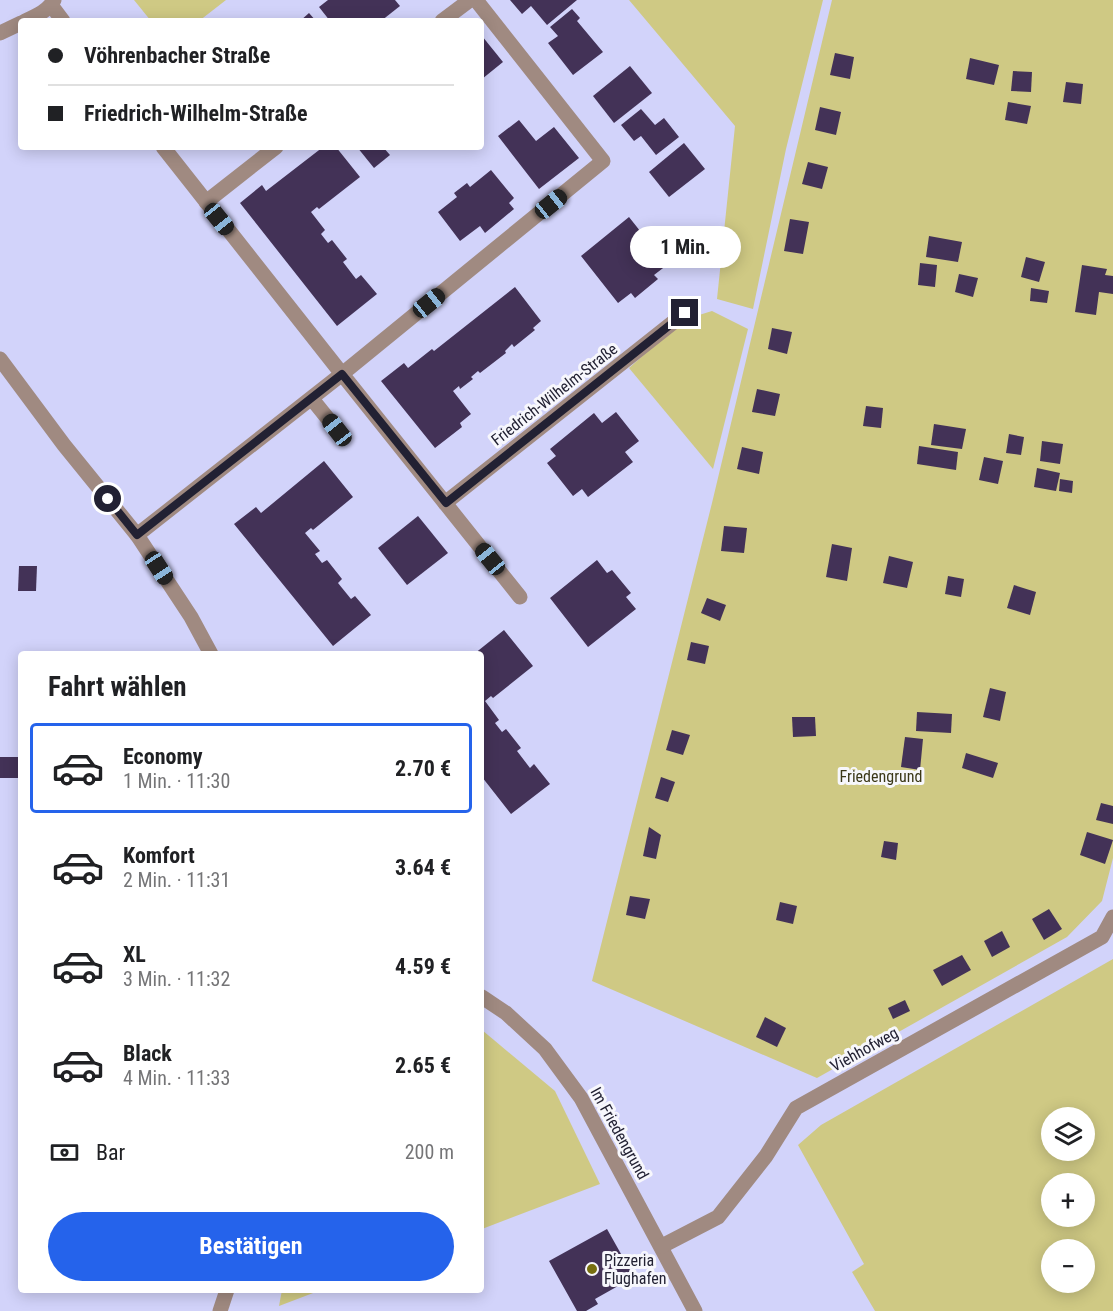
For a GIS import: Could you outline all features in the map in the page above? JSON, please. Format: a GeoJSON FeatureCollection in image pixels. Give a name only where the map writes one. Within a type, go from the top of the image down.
{"type":"FeatureCollection","features":[{"type":"Feature","properties":{"kind":"street"},"geometry":{"type":"LineString","coordinates":[[446,18],[470,0]]}},
{"type":"Feature","properties":{"kind":"street"},"geometry":{"type":"LineString","coordinates":[[137,535],[312,399],[603,161],[476,0]]}},
{"type":"Feature","properties":{"kind":"street"},"geometry":{"type":"LineString","coordinates":[[29,18],[53,3],[61,18]]}},
{"type":"Feature","properties":{"kind":"street"},"geometry":{"type":"LineString","coordinates":[[0,33],[18,24]]}},
{"type":"Feature","properties":{"kind":"street"},"geometry":{"type":"LineString","coordinates":[[165,150],[520,597]]}},
{"type":"Feature","properties":{"kind":"street"},"geometry":{"type":"LineString","coordinates":[[206,202],[272,150]]}},
{"type":"Feature","properties":{"kind":"street","name":"Friedrich-Wilhelm-Straße"},"geometry":{"type":"LineString","coordinates":[[446,503],[685,313]]}},
{"type":"Feature","properties":{"kind":"street"},"geometry":{"type":"LineString","coordinates":[[0,359],[64,445],[137,535],[192,617],[209,651]]}},
{"type":"Feature","properties":{"kind":"street"},"geometry":{"type":"LineString","coordinates":[[312,399],[337,430]]}},
{"type":"Feature","properties":{"kind":"street","name":"Viehhofweg"},"geometry":{"type":"LineString","coordinates":[[662,1246],[718,1216],[766,1156],[796,1108],[1101,937],[1113,917]]}},
{"type":"Feature","properties":{"kind":"street","name":"Im Friedengrund"},"geometry":{"type":"LineString","coordinates":[[484,998],[506,1013],[545,1049],[581,1098],[695,1311]]}},
{"type":"Feature","properties":{"kind":"street"},"geometry":{"type":"LineString","coordinates":[[220,1311],[226,1293]]}},
{"type":"Feature","properties":{"kind":"green space"},"geometry":{"type":"Polygon","coordinates":[[[134,0],[226,0],[203,18],[149,18],[134,0]]]}},
{"type":"Feature","properties":{"kind":"green space"},"geometry":{"type":"Polygon","coordinates":[[[629,0],[823,0],[786,149],[753,309],[717,299],[735,126],[629,0]]]}},
{"type":"Feature","properties":{"kind":"green space","name":"Friedengrund"},"geometry":{"type":"Polygon","coordinates":[[[832,0],[1113,0],[1113,858],[1102,901],[1067,937],[817,1078],[592,981],[712,503],[832,0]]]}},
{"type":"Feature","properties":{"kind":"green space"},"geometry":{"type":"Polygon","coordinates":[[[712,311],[748,329],[713,469],[629,368],[683,320],[712,311]]]}},
{"type":"Feature","properties":{"kind":"green space"},"geometry":{"type":"Polygon","coordinates":[[[1113,959],[1113,1311],[875,1311],[852,1272],[864,1264],[798,1145],[821,1125],[1113,959]]]}},
{"type":"Feature","properties":{"kind":"green space"},"geometry":{"type":"Polygon","coordinates":[[[484,1032],[555,1091],[600,1184],[484,1228],[484,1032]]]}},
{"type":"Feature","properties":{"kind":"green space"},"geometry":{"type":"Polygon","coordinates":[[[281,1293],[313,1293],[279,1306],[281,1293]]]}},
{"type":"Feature","properties":{"kind":"building"},"geometry":{"type":"Polygon","coordinates":[[[328,0],[395,0],[400,6],[385,18],[328,18],[319,7],[328,0]]]}},
{"type":"Feature","properties":{"kind":"building"},"geometry":{"type":"Polygon","coordinates":[[[510,0],[577,0],[547,25],[531,6],[522,14],[510,0]]]}},
{"type":"Feature","properties":{"kind":"building"},"geometry":{"type":"Polygon","coordinates":[[[572,9],[580,18],[577,21],[603,52],[573,75],[548,43],[558,36],[550,27],[572,9]]]}},
{"type":"Feature","properties":{"kind":"building"},"geometry":{"type":"Polygon","coordinates":[[[309,13],[313,18],[303,18],[309,13]]]}},
{"type":"Feature","properties":{"kind":"building"},"geometry":{"type":"Polygon","coordinates":[[[484,38],[503,62],[484,77],[484,38]]]}},
{"type":"Feature","properties":{"kind":"building"},"geometry":{"type":"Polygon","coordinates":[[[835,53],[854,57],[850,79],[830,75],[835,53]]]}},
{"type":"Feature","properties":{"kind":"building"},"geometry":{"type":"Polygon","coordinates":[[[970,58],[999,65],[994,85],[966,79],[970,58]]]}},
{"type":"Feature","properties":{"kind":"building"},"geometry":{"type":"Polygon","coordinates":[[[630,66],[652,93],[614,123],[593,96],[630,66]]]}},
{"type":"Feature","properties":{"kind":"building"},"geometry":{"type":"Polygon","coordinates":[[[1013,71],[1032,72],[1031,92],[1011,91],[1013,71]]]}},
{"type":"Feature","properties":{"kind":"building"},"geometry":{"type":"Polygon","coordinates":[[[1066,82],[1083,84],[1081,104],[1063,102],[1066,82]]]}},
{"type":"Feature","properties":{"kind":"building"},"geometry":{"type":"Polygon","coordinates":[[[1008,102],[1031,106],[1027,124],[1005,120],[1008,102]]]}},
{"type":"Feature","properties":{"kind":"building"},"geometry":{"type":"Polygon","coordinates":[[[820,107],[841,112],[836,135],[815,130],[820,107]]]}},
{"type":"Feature","properties":{"kind":"building"},"geometry":{"type":"Polygon","coordinates":[[[641,109],[655,125],[664,118],[679,137],[656,155],[641,136],[634,141],[621,125],[641,109]]]}},
{"type":"Feature","properties":{"kind":"building"},"geometry":{"type":"Polygon","coordinates":[[[519,120],[536,141],[554,127],[579,158],[539,189],[498,136],[519,120]]]}},
{"type":"Feature","properties":{"kind":"building"},"geometry":{"type":"Polygon","coordinates":[[[684,143],[705,169],[669,197],[649,172],[684,143]]]}},
{"type":"Feature","properties":{"kind":"building"},"geometry":{"type":"Polygon","coordinates":[[[319,150],[338,150],[360,177],[319,209],[317,207],[311,212],[325,230],[321,234],[328,243],[332,240],[347,259],[343,262],[356,279],[361,275],[377,294],[337,326],[240,203],[262,185],[266,191],[319,150]]]}},
{"type":"Feature","properties":{"kind":"building"},"geometry":{"type":"Polygon","coordinates":[[[359,150],[386,150],[390,155],[374,168],[359,150]]]}},
{"type":"Feature","properties":{"kind":"building"},"geometry":{"type":"Polygon","coordinates":[[[808,162],[828,167],[822,189],[802,184],[808,162]]]}},
{"type":"Feature","properties":{"kind":"building"},"geometry":{"type":"Polygon","coordinates":[[[491,170],[514,198],[509,203],[514,209],[485,233],[480,226],[460,241],[438,212],[457,197],[454,193],[467,183],[470,187],[491,170]]]}},
{"type":"Feature","properties":{"kind":"building"},"geometry":{"type":"Polygon","coordinates":[[[629,217],[667,265],[654,275],[658,279],[635,298],[631,293],[618,303],[581,256],[629,217]]]}},
{"type":"Feature","properties":{"kind":"building"},"geometry":{"type":"Polygon","coordinates":[[[790,219],[809,222],[803,254],[784,251],[790,219]]]}},
{"type":"Feature","properties":{"kind":"building"},"geometry":{"type":"Polygon","coordinates":[[[929,236],[962,242],[958,262],[926,257],[929,236]]]}},
{"type":"Feature","properties":{"kind":"building"},"geometry":{"type":"Polygon","coordinates":[[[1026,257],[1045,262],[1039,282],[1021,277],[1026,257]]]}},
{"type":"Feature","properties":{"kind":"building"},"geometry":{"type":"Polygon","coordinates":[[[920,263],[937,265],[935,287],[918,285],[920,263]]]}},
{"type":"Feature","properties":{"kind":"building"},"geometry":{"type":"Polygon","coordinates":[[[1082,265],[1107,269],[1105,275],[1113,276],[1113,294],[1099,292],[1096,315],[1075,312],[1082,265]]]}},
{"type":"Feature","properties":{"kind":"building"},"geometry":{"type":"Polygon","coordinates":[[[959,274],[978,278],[973,297],[955,292],[959,274]]]}},
{"type":"Feature","properties":{"kind":"building"},"geometry":{"type":"Polygon","coordinates":[[[515,287],[541,321],[533,328],[535,330],[514,347],[512,344],[505,351],[506,353],[480,373],[478,371],[471,377],[473,379],[460,389],[459,386],[453,391],[471,414],[460,423],[462,427],[435,448],[381,381],[404,363],[408,368],[432,349],[434,351],[515,287]]]}},
{"type":"Feature","properties":{"kind":"building"},"geometry":{"type":"Polygon","coordinates":[[[1031,288],[1049,291],[1047,303],[1030,301],[1031,288]]]}},
{"type":"Feature","properties":{"kind":"building"},"geometry":{"type":"Polygon","coordinates":[[[772,328],[792,332],[787,354],[768,349],[772,328]]]}},
{"type":"Feature","properties":{"kind":"building"},"geometry":{"type":"Polygon","coordinates":[[[757,389],[780,394],[775,416],[752,412],[757,389]]]}},
{"type":"Feature","properties":{"kind":"building"},"geometry":{"type":"Polygon","coordinates":[[[866,406],[883,408],[881,428],[863,426],[866,406]]]}},
{"type":"Feature","properties":{"kind":"building"},"geometry":{"type":"Polygon","coordinates":[[[616,412],[639,441],[625,452],[633,462],[588,497],[582,489],[573,496],[547,463],[556,456],[550,449],[594,413],[602,423],[616,412]]]}},
{"type":"Feature","properties":{"kind":"building"},"geometry":{"type":"Polygon","coordinates":[[[934,424],[966,429],[962,449],[931,445],[934,424]]]}},
{"type":"Feature","properties":{"kind":"building"},"geometry":{"type":"Polygon","coordinates":[[[1009,434],[1024,437],[1021,455],[1006,453],[1009,434]]]}},
{"type":"Feature","properties":{"kind":"building"},"geometry":{"type":"Polygon","coordinates":[[[1042,441],[1063,444],[1060,464],[1040,461],[1042,441]]]}},
{"type":"Feature","properties":{"kind":"building"},"geometry":{"type":"Polygon","coordinates":[[[919,446],[958,452],[956,470],[917,464],[919,446]]]}},
{"type":"Feature","properties":{"kind":"building"},"geometry":{"type":"Polygon","coordinates":[[[742,447],[763,452],[759,474],[737,469],[742,447]]]}},
{"type":"Feature","properties":{"kind":"building"},"geometry":{"type":"Polygon","coordinates":[[[984,457],[1003,461],[998,484],[979,480],[984,457]]]}},
{"type":"Feature","properties":{"kind":"building"},"geometry":{"type":"Polygon","coordinates":[[[324,461],[353,497],[313,530],[311,528],[305,533],[320,551],[315,554],[322,563],[327,560],[342,579],[338,583],[351,599],[355,596],[371,615],[333,646],[234,524],[256,507],[261,513],[324,461]]]}},
{"type":"Feature","properties":{"kind":"building"},"geometry":{"type":"Polygon","coordinates":[[[1037,468],[1060,473],[1056,491],[1034,487],[1037,468]]]}},
{"type":"Feature","properties":{"kind":"building"},"geometry":{"type":"Polygon","coordinates":[[[1060,479],[1073,481],[1072,493],[1059,491],[1060,479]]]}},
{"type":"Feature","properties":{"kind":"building"},"geometry":{"type":"Polygon","coordinates":[[[418,516],[448,553],[407,585],[378,548],[418,516]]]}},
{"type":"Feature","properties":{"kind":"building"},"geometry":{"type":"Polygon","coordinates":[[[724,526],[747,528],[744,553],[721,551],[724,526]]]}},
{"type":"Feature","properties":{"kind":"building"},"geometry":{"type":"Polygon","coordinates":[[[832,544],[852,548],[847,581],[826,577],[832,544]]]}},
{"type":"Feature","properties":{"kind":"building"},"geometry":{"type":"Polygon","coordinates":[[[889,556],[913,562],[907,588],[883,583],[889,556]]]}},
{"type":"Feature","properties":{"kind":"building"},"geometry":{"type":"Polygon","coordinates":[[[597,560],[607,573],[612,570],[631,593],[626,597],[636,609],[588,647],[550,598],[597,560]]]}},
{"type":"Feature","properties":{"kind":"building"},"geometry":{"type":"Polygon","coordinates":[[[19,566],[37,566],[36,591],[18,591],[19,566]]]}},
{"type":"Feature","properties":{"kind":"building"},"geometry":{"type":"Polygon","coordinates":[[[948,576],[964,579],[961,597],[945,594],[948,576]]]}},
{"type":"Feature","properties":{"kind":"building"},"geometry":{"type":"Polygon","coordinates":[[[1014,585],[1036,592],[1030,615],[1007,608],[1014,585]]]}},
{"type":"Feature","properties":{"kind":"building"},"geometry":{"type":"Polygon","coordinates":[[[707,598],[726,605],[720,621],[701,613],[707,598]]]}},
{"type":"Feature","properties":{"kind":"building"},"geometry":{"type":"Polygon","coordinates":[[[504,630],[533,666],[493,698],[491,696],[485,701],[499,720],[495,723],[502,732],[506,729],[521,748],[517,751],[530,768],[534,764],[550,784],[511,814],[484,780],[484,651],[478,651],[504,630]]]}},
{"type":"Feature","properties":{"kind":"building"},"geometry":{"type":"Polygon","coordinates":[[[691,642],[709,646],[705,664],[687,660],[691,642]]]}},
{"type":"Feature","properties":{"kind":"building"},"geometry":{"type":"Polygon","coordinates":[[[990,688],[1006,692],[1000,721],[983,717],[990,688]]]}},
{"type":"Feature","properties":{"kind":"building"},"geometry":{"type":"Polygon","coordinates":[[[917,712],[952,714],[951,733],[916,731],[917,712]]]}},
{"type":"Feature","properties":{"kind":"building"},"geometry":{"type":"Polygon","coordinates":[[[792,717],[815,717],[816,736],[793,737],[792,717]]]}},
{"type":"Feature","properties":{"kind":"building"},"geometry":{"type":"Polygon","coordinates":[[[672,730],[690,735],[683,755],[666,750],[672,730]]]}},
{"type":"Feature","properties":{"kind":"building"},"geometry":{"type":"Polygon","coordinates":[[[905,737],[923,739],[920,770],[901,767],[905,737]]]}},
{"type":"Feature","properties":{"kind":"building"},"geometry":{"type":"Polygon","coordinates":[[[966,753],[998,763],[993,778],[962,768],[966,753]]]}},
{"type":"Feature","properties":{"kind":"building"},"geometry":{"type":"Polygon","coordinates":[[[0,757],[18,757],[18,778],[0,778],[0,757]]]}},
{"type":"Feature","properties":{"kind":"building"},"geometry":{"type":"Polygon","coordinates":[[[661,777],[675,782],[668,802],[655,798],[661,777]]]}},
{"type":"Feature","properties":{"kind":"building"},"geometry":{"type":"Polygon","coordinates":[[[1101,803],[1113,806],[1113,824],[1096,820],[1101,803]]]}},
{"type":"Feature","properties":{"kind":"building"},"geometry":{"type":"Polygon","coordinates":[[[649,827],[661,835],[656,859],[643,856],[649,827]]]}},
{"type":"Feature","properties":{"kind":"building"},"geometry":{"type":"Polygon","coordinates":[[[1087,832],[1113,840],[1105,864],[1080,855],[1087,832]]]}},
{"type":"Feature","properties":{"kind":"building"},"geometry":{"type":"Polygon","coordinates":[[[884,841],[898,843],[896,860],[881,857],[884,841]]]}},
{"type":"Feature","properties":{"kind":"building"},"geometry":{"type":"Polygon","coordinates":[[[630,896],[650,899],[645,919],[626,915],[630,896]]]}},
{"type":"Feature","properties":{"kind":"building"},"geometry":{"type":"Polygon","coordinates":[[[780,902],[797,906],[793,924],[776,920],[780,902]]]}},
{"type":"Feature","properties":{"kind":"building"},"geometry":{"type":"Polygon","coordinates":[[[1049,909],[1062,929],[1044,940],[1032,919],[1049,909]]]}},
{"type":"Feature","properties":{"kind":"building"},"geometry":{"type":"Polygon","coordinates":[[[1002,931],[1010,947],[992,957],[984,941],[1002,931]]]}},
{"type":"Feature","properties":{"kind":"building"},"geometry":{"type":"Polygon","coordinates":[[[962,955],[971,970],[942,986],[933,970],[962,955]]]}},
{"type":"Feature","properties":{"kind":"building"},"geometry":{"type":"Polygon","coordinates":[[[905,1000],[910,1011],[893,1019],[888,1008],[905,1000]]]}},
{"type":"Feature","properties":{"kind":"building"},"geometry":{"type":"Polygon","coordinates":[[[765,1017],[786,1028],[777,1047],[756,1037],[765,1017]]]}},
{"type":"Feature","properties":{"kind":"building","name":"Pizzeria Flughafen"},"geometry":{"type":"Polygon","coordinates":[[[607,1229],[634,1277],[595,1299],[598,1304],[586,1311],[577,1311],[549,1261],[607,1229]]]}},
{"type":"Feature","properties":{"kind":"place","name":"Pizzeria Flughafen"},"geometry":{"type":"Point","coordinates":[592,1269]}},
{"type":"Feature","properties":{"kind":"route"},"geometry":{"type":"LineString","coordinates":[[108,499],[137,535],[342,374],[446,503],[685,313]]}}]}
